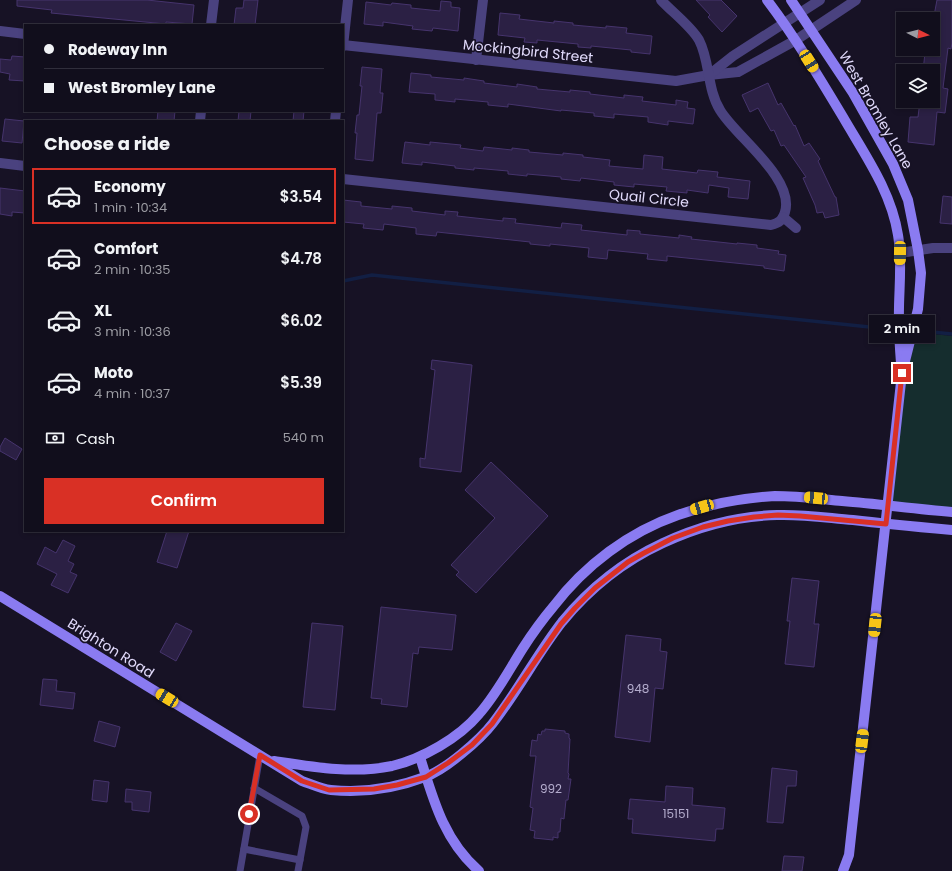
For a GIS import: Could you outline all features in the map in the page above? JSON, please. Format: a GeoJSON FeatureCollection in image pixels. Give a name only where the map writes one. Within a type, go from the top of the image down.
{"type":"FeatureCollection","features":[{"type":"Feature","properties":{"kind":"main road","name":"West Bromley Lane"},"geometry":{"type":"LineString","coordinates":[[767,0],[796,40],[831,96],[881,182],[891,208],[898,234],[900,253],[898,324],[902,373]]}},
{"type":"Feature","properties":{"kind":"main road","name":"West Bromley Lane"},"geometry":{"type":"LineString","coordinates":[[791,0],[854,93],[896,170],[908,200],[921,273],[918,310],[902,373],[849,855],[851,871]]}},
{"type":"Feature","properties":{"kind":"main road","name":"Brighton Road"},"geometry":{"type":"LineString","coordinates":[[270,760],[342,770],[392,766],[420,757],[465,728],[479,714],[523,647],[554,605],[602,556],[626,540],[678,515],[713,504],[773,496],[952,512]]}},
{"type":"Feature","properties":{"kind":"main road","name":"Brighton Road"},"geometry":{"type":"LineString","coordinates":[[0,596],[302,781],[329,790],[374,789],[397,785],[426,777],[472,745],[492,724],[561,624],[580,603],[595,588],[628,562],[661,544],[703,527],[742,519],[778,515],[804,516],[952,530]]}},
{"type":"Feature","properties":{"kind":"main road"},"geometry":{"type":"LineString","coordinates":[[534,632],[549,641]]}},
{"type":"Feature","properties":{"kind":"main road"},"geometry":{"type":"LineString","coordinates":[[523,647],[539,656]]}},
{"type":"Feature","properties":{"kind":"main road"},"geometry":{"type":"LineString","coordinates":[[420,757],[442,822],[449,835],[467,859],[479,871]]}},
{"type":"Feature","properties":{"kind":"main road","name":"West Bromley Lane"},"geometry":{"type":"LineString","coordinates":[[843,871],[849,855]]}},
{"type":"Feature","properties":{"kind":"street"},"geometry":{"type":"LineString","coordinates":[[211,24],[214,0]]}},
{"type":"Feature","properties":{"kind":"street"},"geometry":{"type":"LineString","coordinates":[[344,37],[348,0]]}},
{"type":"Feature","properties":{"kind":"street"},"geometry":{"type":"LineString","coordinates":[[476,60],[483,0]]}},
{"type":"Feature","properties":{"kind":"street"},"geometry":{"type":"LineString","coordinates":[[661,0],[698,39],[702,48],[715,98],[720,110],[727,121],[773,170],[786,198],[783,218],[796,228]]}},
{"type":"Feature","properties":{"kind":"street","name":"Mockingbird Street"},"geometry":{"type":"LineString","coordinates":[[709,75],[733,56],[820,0]]}},
{"type":"Feature","properties":{"kind":"street","name":"Mockingbird Street"},"geometry":{"type":"LineString","coordinates":[[344,46],[676,81],[738,72],[796,40],[856,0]]}},
{"type":"Feature","properties":{"kind":"street"},"geometry":{"type":"LineString","coordinates":[[0,31],[24,34]]}},
{"type":"Feature","properties":{"kind":"street"},"geometry":{"type":"LineString","coordinates":[[0,163],[24,166]]}},
{"type":"Feature","properties":{"kind":"street","name":"Quail Circle"},"geometry":{"type":"LineString","coordinates":[[344,180],[771,225],[780,222],[783,218]]}},
{"type":"Feature","properties":{"kind":"street"},"geometry":{"type":"LineString","coordinates":[[900,253],[942,247],[952,248]]}},
{"type":"Feature","properties":{"kind":"lane"},"geometry":{"type":"LineString","coordinates":[[240,871],[260,755]]}},
{"type":"Feature","properties":{"kind":"lane"},"geometry":{"type":"LineString","coordinates":[[254,788],[302,816],[306,827],[298,871]]}},
{"type":"Feature","properties":{"kind":"lane"},"geometry":{"type":"LineString","coordinates":[[244,848],[300,860]]}},
{"type":"Feature","properties":{"kind":"green space"},"geometry":{"type":"Polygon","coordinates":[[[912,332],[952,336],[952,512],[888,505],[912,332]]]}},
{"type":"Feature","properties":{"kind":"building"},"geometry":{"type":"Polygon","coordinates":[[[17,0],[147,0],[194,5],[192,24],[166,22],[166,24],[51,13],[52,10],[17,6],[17,0]]]}},
{"type":"Feature","properties":{"kind":"building"},"geometry":{"type":"Polygon","coordinates":[[[244,0],[258,0],[255,24],[234,24],[236,8],[243,8],[244,0]]]}},
{"type":"Feature","properties":{"kind":"building"},"geometry":{"type":"Polygon","coordinates":[[[696,0],[721,0],[737,16],[722,32],[708,17],[710,15],[696,0]]]}},
{"type":"Feature","properties":{"kind":"building"},"geometry":{"type":"Polygon","coordinates":[[[937,0],[952,0],[952,43],[951,49],[948,48],[943,88],[948,89],[945,113],[937,112],[934,145],[908,142],[910,117],[918,117],[919,108],[940,108],[940,64],[924,64],[925,56],[940,56],[940,12],[935,12],[937,0]]]}},
{"type":"Feature","properties":{"kind":"building"},"geometry":{"type":"Polygon","coordinates":[[[441,1],[451,2],[451,7],[460,8],[458,31],[433,28],[432,31],[412,29],[413,26],[383,22],[383,26],[364,24],[366,2],[391,5],[392,3],[411,5],[411,8],[440,11],[441,1]]]}},
{"type":"Feature","properties":{"kind":"building"},"geometry":{"type":"Polygon","coordinates":[[[500,13],[520,15],[519,19],[554,23],[554,21],[573,23],[573,25],[606,28],[606,26],[627,28],[626,33],[652,36],[650,54],[631,52],[631,50],[591,46],[591,48],[578,47],[578,44],[537,40],[537,43],[524,42],[525,38],[498,35],[500,13]]]}},
{"type":"Feature","properties":{"kind":"building"},"geometry":{"type":"Polygon","coordinates":[[[12,56],[24,57],[24,81],[9,80],[10,74],[0,72],[0,59],[11,60],[12,56]]]}},
{"type":"Feature","properties":{"kind":"building"},"geometry":{"type":"Polygon","coordinates":[[[362,67],[382,69],[380,93],[383,93],[381,113],[377,113],[373,161],[355,159],[357,133],[355,133],[357,115],[359,115],[362,67]]]}},
{"type":"Feature","properties":{"kind":"building"},"geometry":{"type":"Polygon","coordinates":[[[411,73],[431,75],[431,77],[464,80],[464,78],[484,81],[484,83],[517,87],[517,84],[537,87],[537,89],[590,92],[590,94],[624,98],[624,95],[643,97],[642,101],[676,105],[676,100],[688,102],[687,108],[695,109],[693,124],[668,121],[668,125],[648,122],[648,117],[614,114],[614,118],[594,116],[594,113],[561,111],[508,104],[508,107],[488,105],[488,102],[455,99],[455,102],[435,100],[435,94],[409,92],[411,73]]]}},
{"type":"Feature","properties":{"kind":"building"},"geometry":{"type":"Polygon","coordinates":[[[768,83],[778,105],[781,103],[794,126],[795,125],[804,146],[809,143],[820,159],[818,161],[836,197],[839,215],[825,218],[823,212],[817,213],[803,178],[806,177],[784,145],[781,146],[774,130],[771,131],[758,108],[750,112],[742,95],[768,83]]]}},
{"type":"Feature","properties":{"kind":"building"},"geometry":{"type":"Polygon","coordinates":[[[158,112],[175,112],[174,120],[157,120],[158,112]]]}},
{"type":"Feature","properties":{"kind":"building"},"geometry":{"type":"Polygon","coordinates":[[[239,112],[251,112],[250,120],[238,120],[239,112]]]}},
{"type":"Feature","properties":{"kind":"building"},"geometry":{"type":"Polygon","coordinates":[[[294,112],[304,112],[303,120],[293,120],[294,112]]]}},
{"type":"Feature","properties":{"kind":"building"},"geometry":{"type":"Polygon","coordinates":[[[5,119],[24,121],[22,143],[2,141],[5,119]]]}},
{"type":"Feature","properties":{"kind":"building"},"geometry":{"type":"Polygon","coordinates":[[[405,142],[430,145],[430,142],[461,145],[460,148],[483,151],[484,147],[512,150],[512,148],[529,150],[529,152],[583,155],[583,157],[610,160],[609,166],[643,169],[644,155],[663,157],[662,169],[697,173],[698,170],[718,172],[717,177],[750,181],[748,199],[728,197],[729,188],[709,185],[708,193],[687,190],[687,193],[666,191],[667,187],[634,184],[634,187],[614,185],[614,182],[581,178],[580,181],[561,179],[561,177],[508,174],[508,171],[455,168],[455,166],[422,162],[422,165],[402,163],[405,142]]]}},
{"type":"Feature","properties":{"kind":"building"},"geometry":{"type":"Polygon","coordinates":[[[0,188],[24,191],[24,213],[12,212],[12,216],[0,214],[0,188]]]}},
{"type":"Feature","properties":{"kind":"building"},"geometry":{"type":"Polygon","coordinates":[[[943,196],[952,197],[952,224],[940,223],[943,196]]]}},
{"type":"Feature","properties":{"kind":"building"},"geometry":{"type":"Polygon","coordinates":[[[344,200],[361,202],[361,206],[392,209],[392,206],[412,208],[412,211],[445,215],[445,211],[458,212],[457,216],[503,221],[503,218],[516,219],[515,223],[561,228],[562,223],[582,225],[581,230],[627,235],[627,230],[640,231],[640,234],[679,238],[679,235],[692,237],[691,239],[757,245],[757,248],[779,251],[778,254],[786,255],[784,271],[764,268],[764,266],[667,256],[667,261],[647,259],[648,254],[608,250],[607,259],[588,257],[589,248],[550,244],[550,246],[530,244],[530,242],[437,232],[436,236],[416,234],[416,228],[384,224],[383,230],[363,228],[364,224],[344,222],[344,200]]]}},
{"type":"Feature","properties":{"kind":"building"},"geometry":{"type":"Polygon","coordinates":[[[432,360],[472,365],[461,472],[420,467],[420,458],[425,459],[435,370],[431,369],[432,360]]]}},
{"type":"Feature","properties":{"kind":"building"},"geometry":{"type":"Polygon","coordinates":[[[5,438],[22,449],[16,460],[0,451],[0,447],[5,438]]]}},
{"type":"Feature","properties":{"kind":"building"},"geometry":{"type":"Polygon","coordinates":[[[491,462],[548,516],[476,593],[456,575],[459,572],[451,565],[495,518],[465,490],[491,462]]]}},
{"type":"Feature","properties":{"kind":"building"},"geometry":{"type":"Polygon","coordinates":[[[167,532],[189,532],[177,568],[157,562],[167,532]]]}},
{"type":"Feature","properties":{"kind":"building"},"geometry":{"type":"Polygon","coordinates":[[[63,540],[75,546],[68,561],[74,564],[70,572],[77,575],[68,593],[51,585],[57,574],[37,564],[45,547],[56,553],[63,540]]]}},
{"type":"Feature","properties":{"kind":"building"},"geometry":{"type":"Polygon","coordinates":[[[792,578],[819,581],[814,624],[819,624],[814,667],[785,664],[790,621],[787,621],[792,578]]]}},
{"type":"Feature","properties":{"kind":"building"},"geometry":{"type":"Polygon","coordinates":[[[381,607],[456,615],[452,650],[419,647],[418,654],[413,653],[407,707],[381,704],[382,699],[371,698],[381,607]]]}},
{"type":"Feature","properties":{"kind":"building"},"geometry":{"type":"Polygon","coordinates":[[[176,623],[192,631],[176,661],[160,652],[176,623]]]}},
{"type":"Feature","properties":{"kind":"building"},"geometry":{"type":"Polygon","coordinates":[[[312,623],[343,626],[335,710],[303,707],[312,623]]]}},
{"type":"Feature","properties":{"kind":"building"},"geometry":{"type":"Polygon","coordinates":[[[626,635],[661,639],[660,651],[667,652],[663,689],[655,688],[650,742],[615,737],[626,635]]]}},
{"type":"Feature","properties":{"kind":"building"},"geometry":{"type":"Polygon","coordinates":[[[43,679],[57,680],[56,691],[75,693],[73,709],[40,705],[43,679]]]}},
{"type":"Feature","properties":{"kind":"building"},"geometry":{"type":"Polygon","coordinates":[[[99,721],[120,727],[115,747],[94,741],[99,721]]]}},
{"type":"Feature","properties":{"kind":"building"},"geometry":{"type":"Polygon","coordinates":[[[545,729],[565,731],[565,733],[569,734],[570,739],[568,779],[571,779],[568,800],[566,800],[564,819],[561,818],[558,838],[553,837],[553,840],[534,838],[535,831],[530,830],[533,808],[530,807],[536,756],[530,756],[532,740],[537,741],[538,734],[541,735],[542,731],[545,731],[545,729]]]}},
{"type":"Feature","properties":{"kind":"building"},"geometry":{"type":"Polygon","coordinates":[[[772,768],[797,771],[796,786],[787,786],[783,823],[767,822],[772,768]]]}},
{"type":"Feature","properties":{"kind":"building"},"geometry":{"type":"Polygon","coordinates":[[[94,780],[109,782],[107,802],[92,800],[94,780]]]}},
{"type":"Feature","properties":{"kind":"building"},"geometry":{"type":"Polygon","coordinates":[[[666,786],[693,788],[692,805],[725,808],[723,829],[716,829],[715,841],[632,833],[633,819],[628,819],[630,799],[665,802],[666,786]]]}},
{"type":"Feature","properties":{"kind":"building"},"geometry":{"type":"Polygon","coordinates":[[[126,789],[151,792],[149,812],[132,810],[132,802],[125,802],[126,789]]]}},
{"type":"Feature","properties":{"kind":"building"},"geometry":{"type":"Polygon","coordinates":[[[784,856],[804,857],[802,871],[782,871],[784,856]]]}},
{"type":"Feature","properties":{"kind":"waterway"},"geometry":{"type":"LineString","coordinates":[[344,281],[372,275],[879,328]]}},
{"type":"Feature","properties":{"kind":"waterway"},"geometry":{"type":"LineString","coordinates":[[932,332],[952,334]]}},
{"type":"Feature","properties":{"kind":"route"},"geometry":{"type":"LineString","coordinates":[[249,814],[260,755],[302,781],[329,790],[374,789],[397,785],[426,777],[448,763],[472,745],[492,724],[561,624],[575,608],[595,588],[628,562],[661,544],[705,526],[754,517],[778,515],[804,516],[886,524],[902,373]]}}]}
